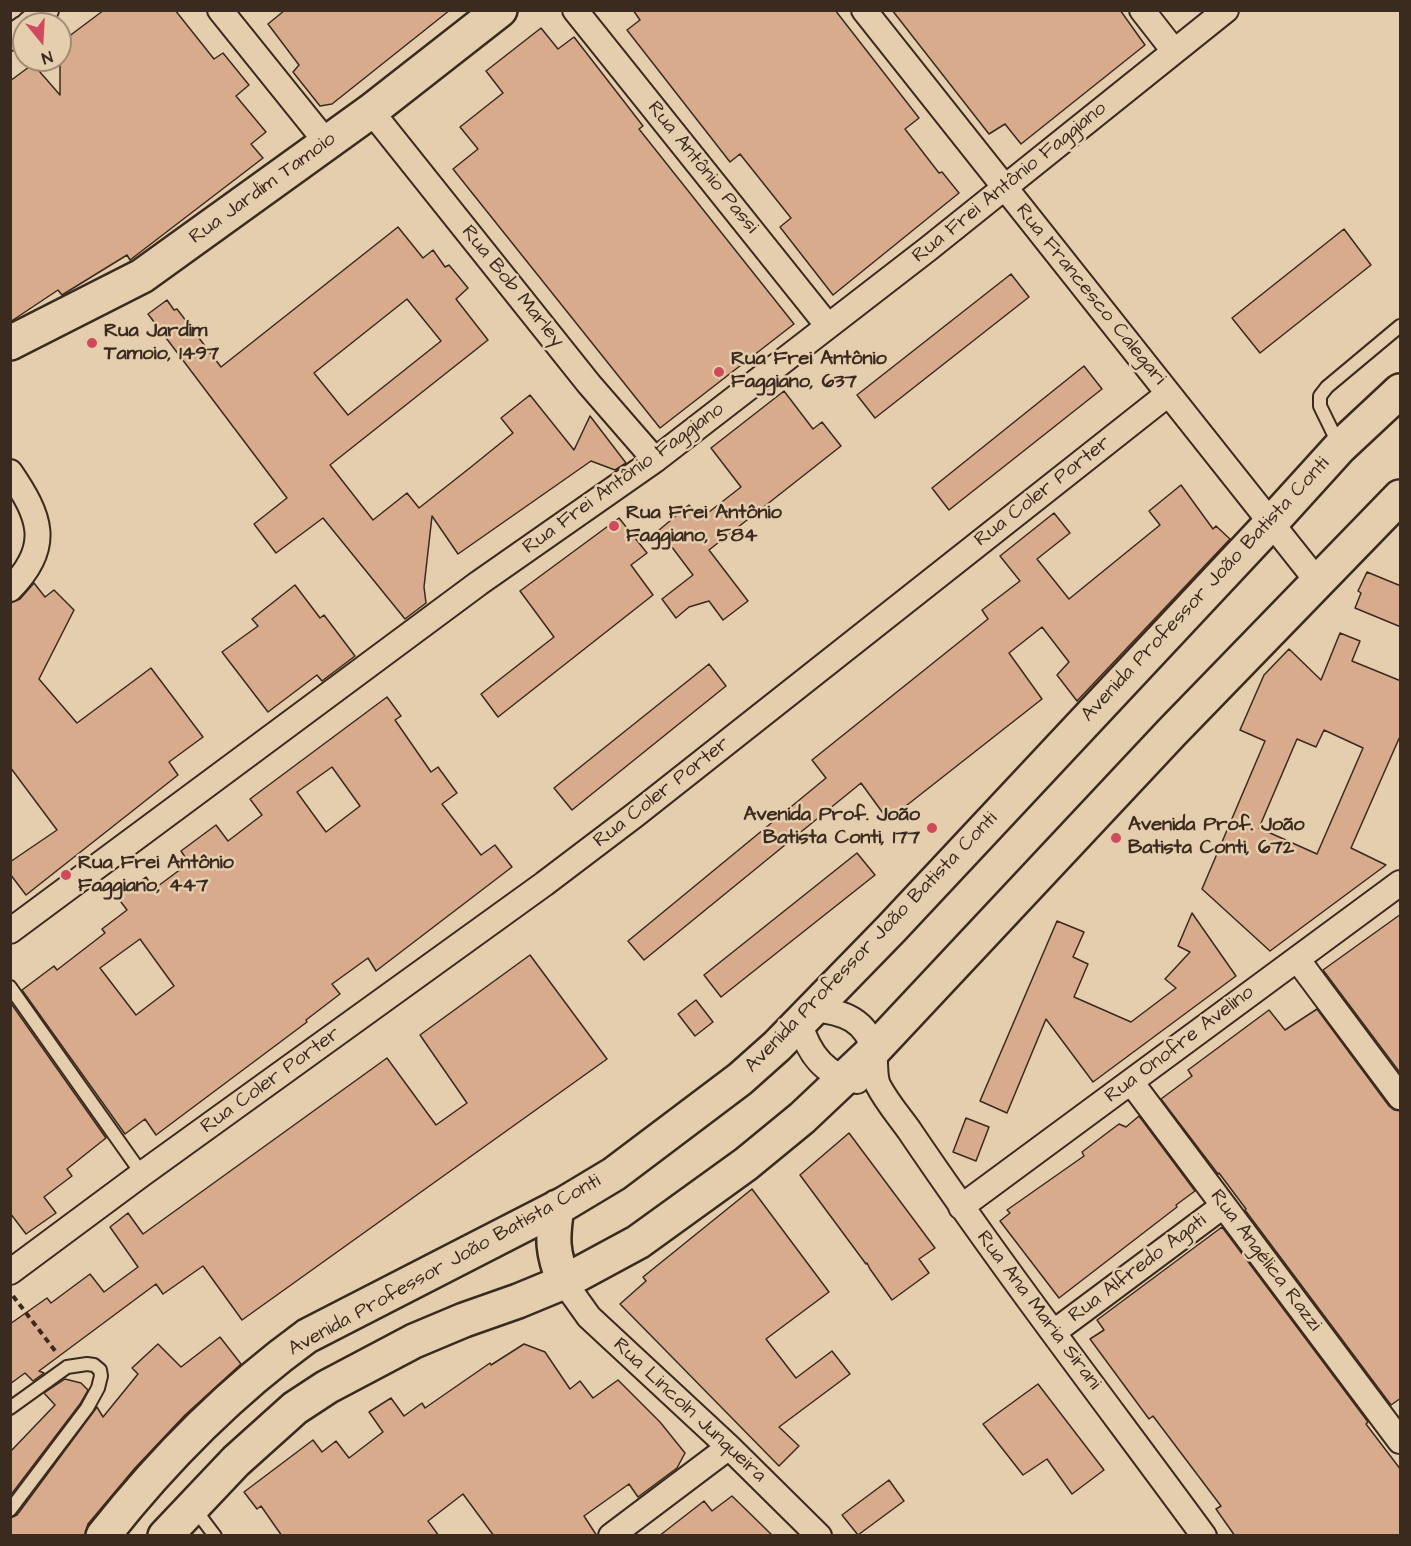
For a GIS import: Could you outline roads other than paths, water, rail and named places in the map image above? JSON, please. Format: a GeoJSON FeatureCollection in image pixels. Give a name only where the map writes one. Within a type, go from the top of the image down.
{"type":"FeatureCollection","features":[{"type":"Feature","properties":{"kind":"main road","name":"Rua Jardim Tamoio"},"geometry":{"type":"LineString","coordinates":[[10,343],[142,276],[371,111],[500,10]]}},
{"type":"Feature","properties":{"kind":"main road","name":"Avenida Professor João Batista Conti"},"geometry":{"type":"LineString","coordinates":[[103,1536],[168,1460],[209,1418],[275,1359],[307,1336],[557,1207],[614,1173],[740,1079],[807,1016],[1340,447],[1401,391]]}},
{"type":"Feature","properties":{"kind":"main road"},"geometry":{"type":"LineString","coordinates":[[165,1536],[236,1461],[295,1408],[414,1341],[564,1282],[638,1242],[737,1170],[802,1118],[874,1050],[1172,732],[1401,497]]}},
{"type":"Feature","properties":{"kind":"main road"},"geometry":{"type":"LineString","coordinates":[[557,1207],[553,1236],[554,1249],[564,1282]]}},
{"type":"Feature","properties":{"kind":"street"},"geometry":{"type":"LineString","coordinates":[[220,10],[327,143]]}},
{"type":"Feature","properties":{"kind":"street","name":"Rua Antônio Passi"},"geometry":{"type":"LineString","coordinates":[[575,10],[828,326]]}},
{"type":"Feature","properties":{"kind":"street","name":"Rua Francesco Calegari"},"geometry":{"type":"LineString","coordinates":[[864,10],[1318,582]]}},
{"type":"Feature","properties":{"kind":"street"},"geometry":{"type":"LineString","coordinates":[[1142,10],[1174,51]]}},
{"type":"Feature","properties":{"kind":"street","name":"Rua Frei Antônio Faggiano"},"geometry":{"type":"LineString","coordinates":[[10,931],[460,596],[655,460],[1004,188],[1226,10]]}},
{"type":"Feature","properties":{"kind":"street","name":"Rua Bob Marley"},"geometry":{"type":"LineString","coordinates":[[371,111],[589,384],[655,460]]}},
{"type":"Feature","properties":{"kind":"street","name":"Rua Coler Porter"},"geometry":{"type":"LineString","coordinates":[[10,1272],[544,884],[635,815],[1168,394]]}},
{"type":"Feature","properties":{"kind":"street"},"geometry":{"type":"LineString","coordinates":[[10,472],[27,496],[36,516],[39,532],[33,557],[22,577],[10,589]]}},
{"type":"Feature","properties":{"kind":"street","name":"Rua Onofre Avelino"},"geometry":{"type":"LineString","coordinates":[[961,1207],[1401,883]]}},
{"type":"Feature","properties":{"kind":"street"},"geometry":{"type":"LineString","coordinates":[[1297,958],[1401,1097]]}},
{"type":"Feature","properties":{"kind":"street","name":"Rua Ana Maria Sirani"},"geometry":{"type":"LineString","coordinates":[[807,1016],[836,1011],[855,1020],[874,1050],[878,1083],[961,1207],[1204,1536]]}},
{"type":"Feature","properties":{"kind":"street"},"geometry":{"type":"LineString","coordinates":[[807,1016],[811,1053],[827,1068],[844,1079],[878,1083]]}},
{"type":"Feature","properties":{"kind":"street","name":"Rua Angélica Razzi"},"geometry":{"type":"LineString","coordinates":[[1131,1082],[1223,1206],[1397,1429]]}},
{"type":"Feature","properties":{"kind":"street","name":"Rua Alfredo Agati"},"geometry":{"type":"LineString","coordinates":[[1054,1332],[1223,1206]]}},
{"type":"Feature","properties":{"kind":"street","name":"Rua Lincoln Junqueira"},"geometry":{"type":"LineString","coordinates":[[564,1282],[589,1317],[729,1447],[819,1536]]}},
{"type":"Feature","properties":{"kind":"street"},"geometry":{"type":"LineString","coordinates":[[610,1536],[729,1447]]}},
{"type":"Feature","properties":{"kind":"lane"},"geometry":{"type":"LineString","coordinates":[[1340,447],[1320,406],[1320,396],[1327,387],[1401,326]]}},
{"type":"Feature","properties":{"kind":"lane"},"geometry":{"type":"LineString","coordinates":[[10,987],[142,1174]]}},
{"type":"Feature","properties":{"kind":"lane"},"geometry":{"type":"LineString","coordinates":[[10,1408],[67,1368],[87,1364],[100,1370],[98,1388],[87,1408],[10,1510]]}},
{"type":"Feature","properties":{"kind":"lane"},"geometry":{"type":"LineString","coordinates":[[193,1507],[215,1536]]}},
{"type":"Feature","properties":{"kind":"place","name":"Rua Jardim Tamoio, 1497"},"geometry":{"type":"Point","coordinates":[92,343]}},
{"type":"Feature","properties":{"kind":"place","name":"Rua Frei Antônio Faggiano, 637"},"geometry":{"type":"Point","coordinates":[719,372]}},
{"type":"Feature","properties":{"kind":"place","name":"Rua Frei Antônio Faggiano, 584"},"geometry":{"type":"Point","coordinates":[614,526]}},
{"type":"Feature","properties":{"kind":"place","name":"Avenida Prof. João Batista Conti, 177"},"geometry":{"type":"Point","coordinates":[932,828]}},
{"type":"Feature","properties":{"kind":"place","name":"Avenida Prof. João Batista Conti, 672"},"geometry":{"type":"Point","coordinates":[1116,838]}},
{"type":"Feature","properties":{"kind":"place","name":"Rua Frei Antônio Faggiano, 447"},"geometry":{"type":"Point","coordinates":[66,875]}}]}
